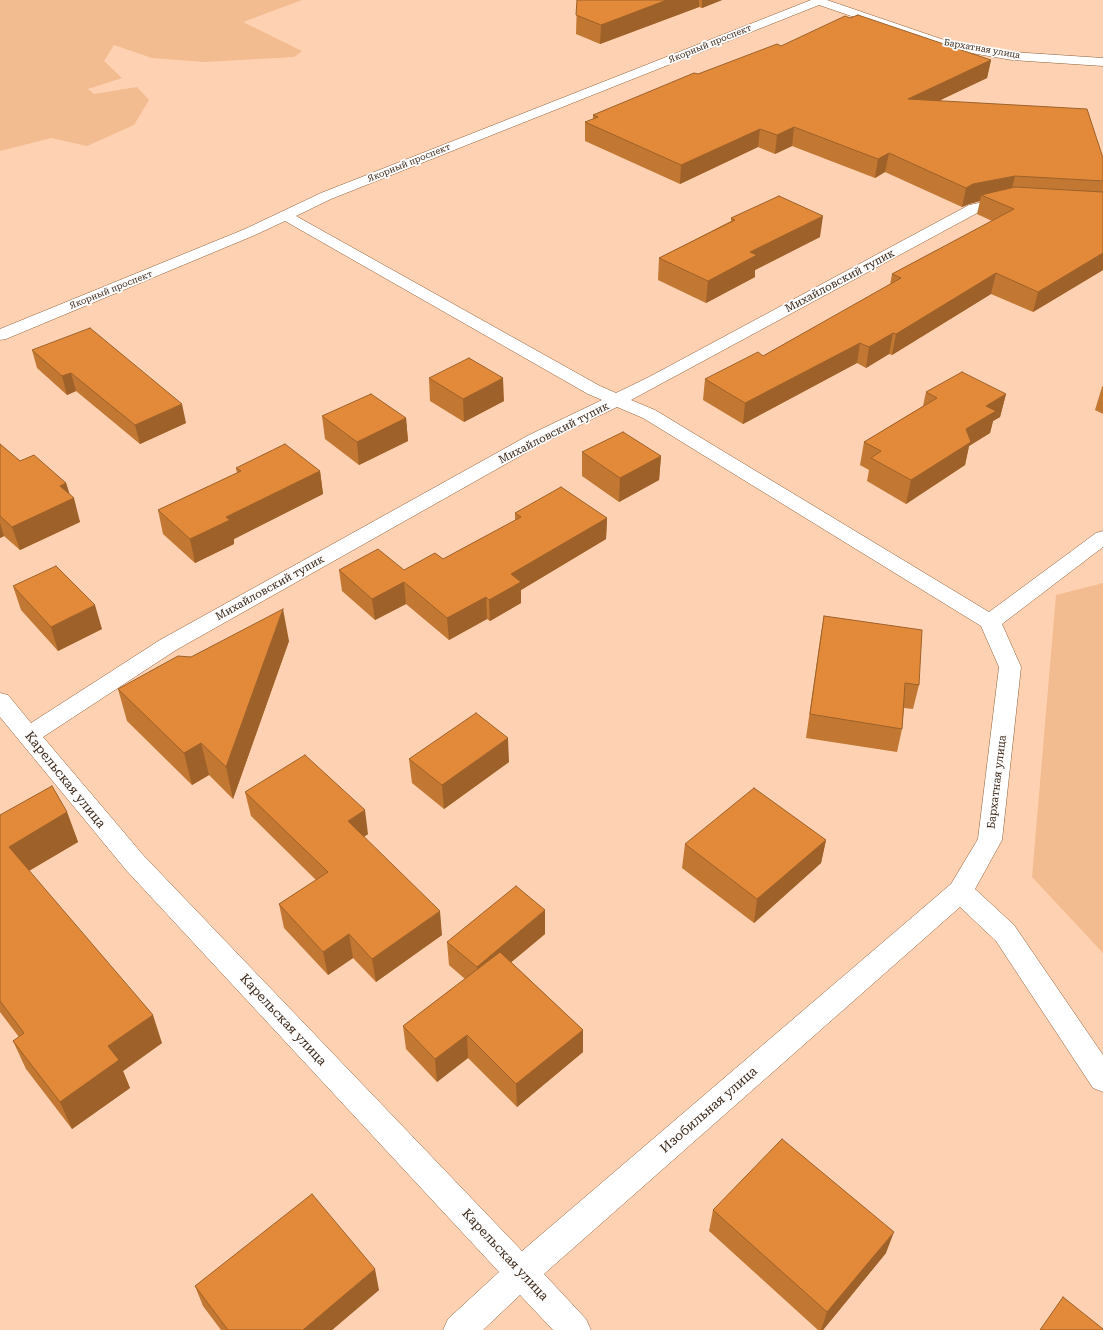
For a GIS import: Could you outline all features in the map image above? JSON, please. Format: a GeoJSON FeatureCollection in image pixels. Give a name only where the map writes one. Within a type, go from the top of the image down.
{"type":"FeatureCollection","features":[{"type":"Feature","properties":{"kind":"street","name":"Бархатная улица"},"geometry":{"type":"LineString","coordinates":[[820,1],[948,45],[1012,56],[1103,62]]}},
{"type":"Feature","properties":{"kind":"street","name":"Якорный проспект"},"geometry":{"type":"LineString","coordinates":[[0,335],[286,216],[326,196],[820,1]]}},
{"type":"Feature","properties":{"kind":"street","name":"Михайловский тупик"},"geometry":{"type":"LineString","coordinates":[[29,736],[168,645],[536,439],[619,400],[974,208],[1010,201],[1024,201]]}},
{"type":"Feature","properties":{"kind":"street"},"geometry":{"type":"LineString","coordinates":[[286,216],[594,390],[649,414],[990,622],[1103,537]]}},
{"type":"Feature","properties":{"kind":"street","name":"Бархатная улица"},"geometry":{"type":"LineString","coordinates":[[960,891],[990,840],[1010,667],[990,622]]}},
{"type":"Feature","properties":{"kind":"street","name":"Карельская улица"},"geometry":{"type":"LineString","coordinates":[[0,701],[55,769],[135,863],[575,1330]]}},
{"type":"Feature","properties":{"kind":"street"},"geometry":{"type":"LineString","coordinates":[[960,891],[1005,933],[1103,1079]]}},
{"type":"Feature","properties":{"kind":"street","name":"Изобильная улица"},"geometry":{"type":"LineString","coordinates":[[459,1330],[521,1273],[960,891]]}},
{"type":"Feature","properties":{"kind":"shaded area"},"geometry":{"type":"Polygon","coordinates":[[[0,0],[302,0],[243,22],[302,51],[294,57],[204,62],[152,58],[114,45],[104,61],[122,78],[88,89],[94,94],[137,87],[149,100],[134,125],[87,146],[51,138],[0,151],[0,0]]]}},
{"type":"Feature","properties":{"kind":"shaded area"},"geometry":{"type":"Polygon","coordinates":[[[1103,583],[1103,953],[1032,877],[1056,595],[1103,583]]]}},
{"type":"Feature","properties":{"kind":"building"},"geometry":{"type":"Polygon","coordinates":[[[577,0],[667,0],[601,25],[576,15],[577,0]]]}},
{"type":"Feature","properties":{"kind":"building"},"geometry":{"type":"Polygon","coordinates":[[[858,15],[991,60],[908,99],[1087,109],[1103,158],[1103,181],[1015,176],[973,184],[966,188],[889,153],[878,159],[794,127],[777,135],[760,129],[681,165],[585,122],[598,117],[593,115],[694,73],[698,74],[777,44],[781,46],[845,16],[850,18],[858,15]]]}},
{"type":"Feature","properties":{"kind":"building"},"geometry":{"type":"Polygon","coordinates":[[[1015,187],[1103,192],[1103,253],[1038,292],[996,273],[896,334],[893,333],[869,347],[860,343],[745,403],[705,379],[758,352],[763,356],[901,278],[892,274],[1014,209],[981,195],[1015,187]]]}},
{"type":"Feature","properties":{"kind":"building"},"geometry":{"type":"Polygon","coordinates":[[[779,196],[823,216],[750,252],[757,255],[708,281],[659,258],[735,220],[731,218],[779,196]]]}},
{"type":"Feature","properties":{"kind":"building"},"geometry":{"type":"Polygon","coordinates":[[[90,328],[182,404],[135,425],[71,373],[62,376],[32,350],[90,328]]]}},
{"type":"Feature","properties":{"kind":"building"},"geometry":{"type":"Polygon","coordinates":[[[469,358],[503,378],[463,399],[429,378],[469,358]]]}},
{"type":"Feature","properties":{"kind":"building"},"geometry":{"type":"Polygon","coordinates":[[[962,372],[1006,394],[986,406],[996,411],[966,429],[971,442],[911,480],[871,458],[881,451],[864,442],[937,398],[926,392],[962,372]]]}},
{"type":"Feature","properties":{"kind":"building"},"geometry":{"type":"Polygon","coordinates":[[[371,394],[406,418],[357,442],[322,416],[371,394]]]}},
{"type":"Feature","properties":{"kind":"building"},"geometry":{"type":"Polygon","coordinates":[[[623,432],[661,456],[620,478],[582,452],[623,432]]]}},
{"type":"Feature","properties":{"kind":"building"},"geometry":{"type":"Polygon","coordinates":[[[0,444],[20,461],[34,455],[66,483],[60,486],[74,498],[12,527],[0,516],[0,444]]]}},
{"type":"Feature","properties":{"kind":"building"},"geometry":{"type":"Polygon","coordinates":[[[285,444],[320,471],[226,517],[230,520],[190,539],[158,510],[241,471],[236,468],[285,444]]]}},
{"type":"Feature","properties":{"kind":"building"},"geometry":{"type":"Polygon","coordinates":[[[561,487],[607,518],[511,574],[521,582],[489,600],[486,597],[447,618],[404,582],[372,599],[339,570],[378,549],[404,570],[435,553],[443,559],[521,517],[515,513],[561,487]]]}},
{"type":"Feature","properties":{"kind":"building"},"geometry":{"type":"Polygon","coordinates":[[[56,566],[95,605],[51,627],[13,586],[56,566]]]}},
{"type":"Feature","properties":{"kind":"building"},"geometry":{"type":"Polygon","coordinates":[[[283,609],[226,767],[201,743],[184,753],[118,689],[178,656],[191,657],[283,609]]]}},
{"type":"Feature","properties":{"kind":"building"},"geometry":{"type":"Polygon","coordinates":[[[824,616],[922,630],[919,685],[905,683],[902,729],[810,714],[824,616]]]}},
{"type":"Feature","properties":{"kind":"building"},"geometry":{"type":"Polygon","coordinates":[[[476,713],[508,738],[442,785],[409,759],[476,713]]]}},
{"type":"Feature","properties":{"kind":"building"},"geometry":{"type":"Polygon","coordinates":[[[305,755],[365,810],[348,821],[440,911],[372,959],[349,934],[323,952],[279,904],[328,872],[245,792],[305,755]]]}},
{"type":"Feature","properties":{"kind":"building"},"geometry":{"type":"Polygon","coordinates":[[[52,786],[67,812],[9,847],[153,1015],[108,1046],[119,1060],[60,1102],[13,1041],[24,1033],[0,1001],[0,815],[52,786]]]}},
{"type":"Feature","properties":{"kind":"building"},"geometry":{"type":"Polygon","coordinates":[[[754,788],[826,840],[757,899],[685,844],[754,788]]]}},
{"type":"Feature","properties":{"kind":"building"},"geometry":{"type":"Polygon","coordinates":[[[516,886],[545,910],[477,967],[447,942],[516,886]]]}},
{"type":"Feature","properties":{"kind":"building"},"geometry":{"type":"Polygon","coordinates":[[[500,952],[583,1030],[516,1084],[467,1035],[435,1059],[403,1026],[500,952]]]}},
{"type":"Feature","properties":{"kind":"building"},"geometry":{"type":"Polygon","coordinates":[[[782,1139],[894,1232],[827,1312],[713,1210],[782,1139]]]}},
{"type":"Feature","properties":{"kind":"building"},"geometry":{"type":"Polygon","coordinates":[[[312,1194],[375,1269],[303,1330],[228,1330],[195,1286],[312,1194]]]}},
{"type":"Feature","properties":{"kind":"building"},"geometry":{"type":"Polygon","coordinates":[[[1063,1297],[1103,1329],[1103,1330],[1040,1330],[1063,1297]]]}}]}
